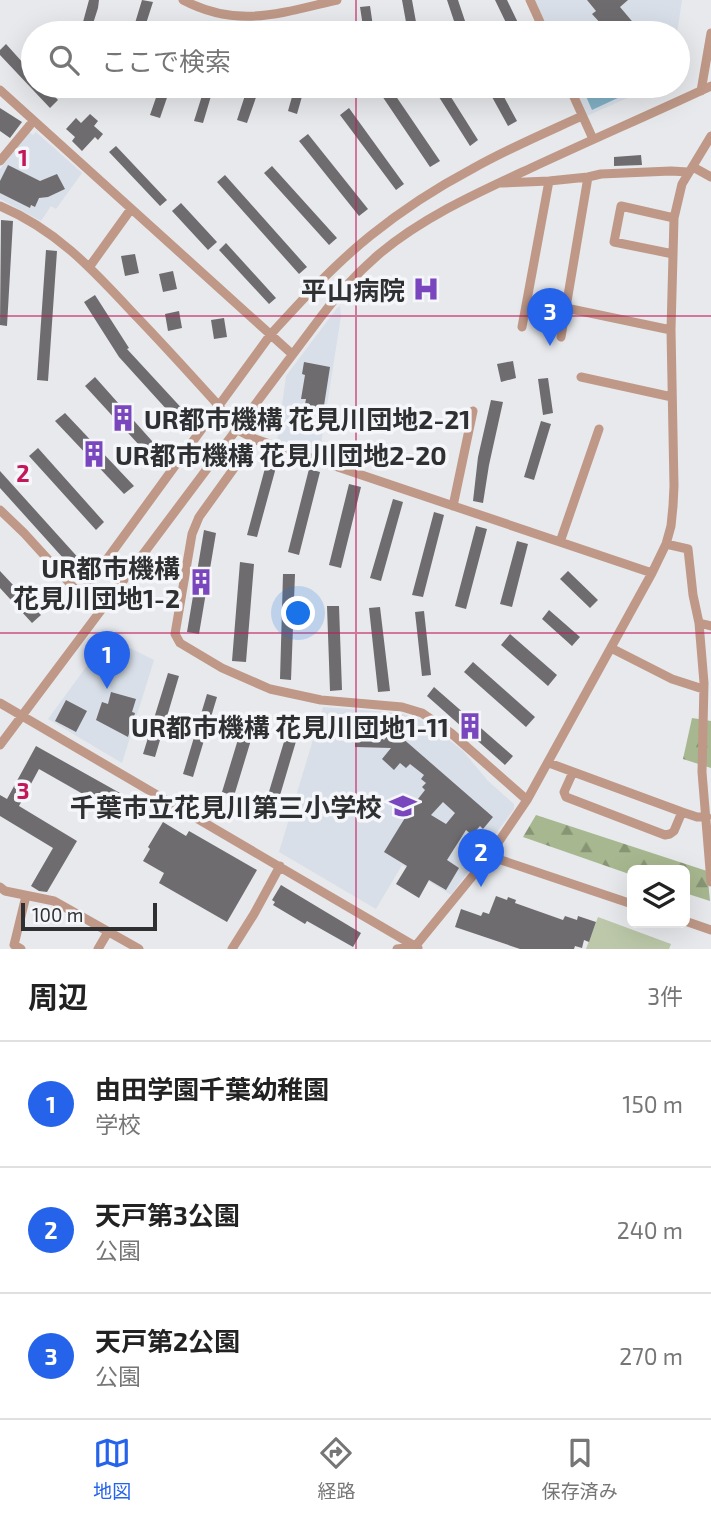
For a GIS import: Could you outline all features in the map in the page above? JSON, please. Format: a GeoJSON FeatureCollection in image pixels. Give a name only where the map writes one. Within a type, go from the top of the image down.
{"type":"FeatureCollection","features":[{"type":"Feature","properties":{"kind":"street"},"geometry":{"type":"LineString","coordinates":[[183,0],[215,12],[255,17],[337,0]]}},
{"type":"Feature","properties":{"kind":"street"},"geometry":{"type":"LineString","coordinates":[[530,0],[540,21]]}},
{"type":"Feature","properties":{"kind":"street"},"geometry":{"type":"LineString","coordinates":[[701,91],[711,33]]}},
{"type":"Feature","properties":{"kind":"street"},"geometry":{"type":"LineString","coordinates":[[690,96],[711,86]]}},
{"type":"Feature","properties":{"kind":"street"},"geometry":{"type":"LineString","coordinates":[[0,90],[292,354]]}},
{"type":"Feature","properties":{"kind":"street"},"geometry":{"type":"LineString","coordinates":[[574,98],[593,139]]}},
{"type":"Feature","properties":{"kind":"street"},"geometry":{"type":"LineString","coordinates":[[0,745],[334,299],[378,255],[432,218],[497,184],[685,98]]}},
{"type":"Feature","properties":{"kind":"street"},"geometry":{"type":"LineString","coordinates":[[0,510],[75,589],[81,591],[86,588],[271,334],[344,259],[368,238],[435,190],[472,169],[582,116]]}},
{"type":"Feature","properties":{"kind":"street"},"geometry":{"type":"LineString","coordinates":[[0,161],[30,125]]}},
{"type":"Feature","properties":{"kind":"street"},"geometry":{"type":"LineString","coordinates":[[397,949],[415,948],[489,856],[527,800],[666,544],[671,526],[674,486],[671,330],[674,218],[682,184],[711,136]]}},
{"type":"Feature","properties":{"kind":"street"},"geometry":{"type":"LineString","coordinates":[[0,143],[10,149]]}},
{"type":"Feature","properties":{"kind":"street"},"geometry":{"type":"LineString","coordinates":[[497,184],[601,174],[691,170],[711,177]]}},
{"type":"Feature","properties":{"kind":"street"},"geometry":{"type":"LineString","coordinates":[[561,337],[587,177]]}},
{"type":"Feature","properties":{"kind":"street"},"geometry":{"type":"LineString","coordinates":[[522,327],[549,181]]}},
{"type":"Feature","properties":{"kind":"street"},"geometry":{"type":"LineString","coordinates":[[0,206],[13,211],[62,242],[90,266],[219,406],[236,429],[255,439],[652,573]]}},
{"type":"Feature","properties":{"kind":"street"},"geometry":{"type":"LineString","coordinates":[[673,254],[614,242],[621,206],[674,218]]}},
{"type":"Feature","properties":{"kind":"street"},"geometry":{"type":"LineString","coordinates":[[90,266],[131,209]]}},
{"type":"Feature","properties":{"kind":"street"},"geometry":{"type":"LineString","coordinates":[[566,309],[671,330]]}},
{"type":"Feature","properties":{"kind":"street"},"geometry":{"type":"LineString","coordinates":[[582,377],[672,397]]}},
{"type":"Feature","properties":{"kind":"street"},"geometry":{"type":"LineString","coordinates":[[453,506],[473,411]]}},
{"type":"Feature","properties":{"kind":"street"},"geometry":{"type":"LineString","coordinates":[[560,542],[599,429]]}},
{"type":"Feature","properties":{"kind":"street"},"geometry":{"type":"LineString","coordinates":[[255,439],[200,517],[192,534],[176,639],[222,668],[270,690],[321,700],[402,707],[422,713],[451,733],[527,800]]}},
{"type":"Feature","properties":{"kind":"street"},"geometry":{"type":"LineString","coordinates":[[666,544],[688,549],[699,623],[703,689],[702,772],[711,882]]}},
{"type":"Feature","properties":{"kind":"street"},"geometry":{"type":"LineString","coordinates":[[699,623],[711,626]]}},
{"type":"Feature","properties":{"kind":"street"},"geometry":{"type":"LineString","coordinates":[[611,648],[672,679],[703,689]]}},
{"type":"Feature","properties":{"kind":"street"},"geometry":{"type":"LineString","coordinates":[[0,703],[415,948]]}},
{"type":"Feature","properties":{"kind":"street"},"geometry":{"type":"LineString","coordinates":[[549,762],[682,812],[707,817]]}},
{"type":"Feature","properties":{"kind":"street"},"geometry":{"type":"LineString","coordinates":[[573,772],[564,792],[566,797],[666,835],[674,831],[682,812]]}},
{"type":"Feature","properties":{"kind":"street"},"geometry":{"type":"LineString","coordinates":[[489,856],[627,902]]}},
{"type":"Feature","properties":{"kind":"street"},"geometry":{"type":"LineString","coordinates":[[232,949],[280,866]]}},
{"type":"Feature","properties":{"kind":"street"},"geometry":{"type":"LineString","coordinates":[[0,887],[5,891],[54,901],[139,949]]}},
{"type":"Feature","properties":{"kind":"street"},"geometry":{"type":"LineString","coordinates":[[21,949],[14,945],[26,895]]}},
{"type":"Feature","properties":{"kind":"street"},"geometry":{"type":"LineString","coordinates":[[690,923],[711,930]]}},
{"type":"Feature","properties":{"kind":"street"},"geometry":{"type":"LineString","coordinates":[[98,949],[107,932]]}},
{"type":"Feature","properties":{"kind":"shaded area"},"geometry":{"type":"Polygon","coordinates":[[[534,0],[682,0],[679,21],[544,21],[534,0]]]}},
{"type":"Feature","properties":{"kind":"shaded area"},"geometry":{"type":"Polygon","coordinates":[[[579,98],[627,98],[587,116],[579,98]]]}},
{"type":"Feature","properties":{"kind":"shaded area"},"geometry":{"type":"Polygon","coordinates":[[[29,132],[33,135],[36,132],[82,173],[56,209],[51,206],[41,221],[0,199],[0,169],[29,132]]]}},
{"type":"Feature","properties":{"kind":"shaded area"},"geometry":{"type":"Polygon","coordinates":[[[340,306],[341,316],[319,456],[277,442],[286,376],[340,306]]]}},
{"type":"Feature","properties":{"kind":"shaded area"},"geometry":{"type":"Polygon","coordinates":[[[108,637],[154,660],[122,763],[48,719],[108,637]]]}},
{"type":"Feature","properties":{"kind":"shaded area","name":"千葉市立花見川第三小学校"},"geometry":{"type":"Polygon","coordinates":[[[323,707],[399,713],[419,719],[463,751],[488,781],[514,804],[514,809],[451,895],[402,865],[376,909],[279,852],[323,707]]]}},
{"type":"Feature","properties":{"kind":"green space"},"geometry":{"type":"Polygon","coordinates":[[[692,718],[711,721],[711,768],[683,759],[692,718]]]}},
{"type":"Feature","properties":{"kind":"green space"},"geometry":{"type":"Polygon","coordinates":[[[536,815],[689,865],[627,865],[627,873],[523,837],[536,815]]]}},
{"type":"Feature","properties":{"kind":"green space"},"geometry":{"type":"Polygon","coordinates":[[[690,865],[707,871],[710,901],[690,895],[690,865]]]}},
{"type":"Feature","properties":{"kind":"green space"},"geometry":{"type":"Polygon","coordinates":[[[598,917],[671,944],[669,949],[586,949],[598,917]]]}},
{"type":"Feature","properties":{"kind":"water"},"geometry":{"type":"Polygon","coordinates":[[[587,98],[618,98],[592,110],[587,98]]]}},
{"type":"Feature","properties":{"kind":"building"},"geometry":{"type":"Polygon","coordinates":[[[89,0],[99,0],[94,21],[83,21],[89,0]]]}},
{"type":"Feature","properties":{"kind":"building"},"geometry":{"type":"Polygon","coordinates":[[[142,0],[153,2],[147,21],[136,21],[142,0]]]}},
{"type":"Feature","properties":{"kind":"building"},"geometry":{"type":"Polygon","coordinates":[[[402,0],[412,0],[416,21],[406,21],[402,0]]]}},
{"type":"Feature","properties":{"kind":"building"},"geometry":{"type":"Polygon","coordinates":[[[447,0],[458,0],[465,21],[454,21],[447,0]]]}},
{"type":"Feature","properties":{"kind":"building"},"geometry":{"type":"Polygon","coordinates":[[[495,0],[507,0],[517,21],[505,21],[495,0]]]}},
{"type":"Feature","properties":{"kind":"building"},"geometry":{"type":"Polygon","coordinates":[[[587,0],[628,0],[620,7],[632,21],[598,21],[592,14],[596,11],[587,0]]]}},
{"type":"Feature","properties":{"kind":"building"},"geometry":{"type":"Polygon","coordinates":[[[370,6],[372,21],[362,21],[360,7],[370,6]]]}},
{"type":"Feature","properties":{"kind":"building"},"geometry":{"type":"Polygon","coordinates":[[[6,44],[21,61],[21,77],[0,55],[0,50],[6,44]]]}},
{"type":"Feature","properties":{"kind":"building"},"geometry":{"type":"Polygon","coordinates":[[[41,98],[56,98],[58,100],[50,108],[41,98]]]}},
{"type":"Feature","properties":{"kind":"building"},"geometry":{"type":"Polygon","coordinates":[[[156,98],[167,98],[160,118],[150,115],[156,98]]]}},
{"type":"Feature","properties":{"kind":"building"},"geometry":{"type":"Polygon","coordinates":[[[201,98],[210,98],[203,123],[194,121],[201,98]]]}},
{"type":"Feature","properties":{"kind":"building"},"geometry":{"type":"Polygon","coordinates":[[[244,98],[256,98],[247,123],[237,120],[244,98]]]}},
{"type":"Feature","properties":{"kind":"building"},"geometry":{"type":"Polygon","coordinates":[[[292,98],[302,98],[297,114],[288,111],[292,98]]]}},
{"type":"Feature","properties":{"kind":"building"},"geometry":{"type":"Polygon","coordinates":[[[383,98],[397,98],[440,161],[430,167],[383,98]]]}},
{"type":"Feature","properties":{"kind":"building"},"geometry":{"type":"Polygon","coordinates":[[[440,98],[452,98],[478,140],[470,146],[440,98]]]}},
{"type":"Feature","properties":{"kind":"building"},"geometry":{"type":"Polygon","coordinates":[[[493,98],[505,98],[517,121],[508,126],[493,98]]]}},
{"type":"Feature","properties":{"kind":"building"},"geometry":{"type":"Polygon","coordinates":[[[0,108],[22,122],[10,138],[0,131],[0,108]]]}},
{"type":"Feature","properties":{"kind":"building"},"geometry":{"type":"Polygon","coordinates":[[[349,108],[404,184],[396,190],[340,115],[349,108]]]}},
{"type":"Feature","properties":{"kind":"building"},"geometry":{"type":"Polygon","coordinates":[[[90,114],[98,121],[94,126],[103,134],[98,140],[95,137],[82,151],[72,141],[75,137],[66,129],[76,118],[81,123],[90,114]]]}},
{"type":"Feature","properties":{"kind":"building"},"geometry":{"type":"Polygon","coordinates":[[[308,134],[368,209],[359,216],[299,141],[308,134]]]}},
{"type":"Feature","properties":{"kind":"building"},"geometry":{"type":"Polygon","coordinates":[[[116,146],[167,200],[160,206],[109,152],[116,146]]]}},
{"type":"Feature","properties":{"kind":"building"},"geometry":{"type":"Polygon","coordinates":[[[641,155],[642,165],[614,166],[614,157],[641,155]]]}},
{"type":"Feature","properties":{"kind":"building"},"geometry":{"type":"Polygon","coordinates":[[[8,165],[40,181],[57,174],[65,189],[39,198],[35,207],[31,205],[30,208],[0,193],[0,181],[8,165]]]}},
{"type":"Feature","properties":{"kind":"building"},"geometry":{"type":"Polygon","coordinates":[[[272,166],[337,238],[329,245],[264,173],[272,166]]]}},
{"type":"Feature","properties":{"kind":"building"},"geometry":{"type":"Polygon","coordinates":[[[225,175],[307,267],[299,274],[217,182],[225,175]]]}},
{"type":"Feature","properties":{"kind":"building"},"geometry":{"type":"Polygon","coordinates":[[[181,203],[217,242],[208,250],[172,211],[181,203]]]}},
{"type":"Feature","properties":{"kind":"building"},"geometry":{"type":"Polygon","coordinates":[[[1,220],[13,221],[7,326],[0,325],[1,220]]]}},
{"type":"Feature","properties":{"kind":"building"},"geometry":{"type":"Polygon","coordinates":[[[226,243],[276,298],[269,304],[219,250],[226,243]]]}},
{"type":"Feature","properties":{"kind":"building"},"geometry":{"type":"Polygon","coordinates":[[[46,250],[57,251],[48,381],[37,380],[46,250]]]}},
{"type":"Feature","properties":{"kind":"building"},"geometry":{"type":"Polygon","coordinates":[[[135,254],[139,273],[125,276],[121,256],[135,254]]]}},
{"type":"Feature","properties":{"kind":"building"},"geometry":{"type":"Polygon","coordinates":[[[173,271],[177,289],[163,292],[159,274],[173,271]]]}},
{"type":"Feature","properties":{"kind":"building"},"geometry":{"type":"Polygon","coordinates":[[[95,295],[129,348],[127,349],[187,414],[178,422],[119,357],[84,302],[95,295]]]}},
{"type":"Feature","properties":{"kind":"building"},"geometry":{"type":"Polygon","coordinates":[[[179,311],[182,328],[168,331],[165,314],[179,311]]]}},
{"type":"Feature","properties":{"kind":"building"},"geometry":{"type":"Polygon","coordinates":[[[224,318],[227,337],[214,339],[211,320],[224,318]]]}},
{"type":"Feature","properties":{"kind":"building"},"geometry":{"type":"Polygon","coordinates":[[[513,361],[516,378],[501,382],[497,364],[513,361]]]}},
{"type":"Feature","properties":{"kind":"building"},"geometry":{"type":"Polygon","coordinates":[[[304,362],[330,367],[323,412],[304,410],[306,399],[301,399],[304,362]]]}},
{"type":"Feature","properties":{"kind":"building","name":"UR都市機構 花見川団地2-21"},"geometry":{"type":"Polygon","coordinates":[[[95,377],[160,450],[151,458],[85,386],[95,377]]]}},
{"type":"Feature","properties":{"kind":"building"},"geometry":{"type":"Polygon","coordinates":[[[548,378],[553,413],[543,415],[538,379],[548,378]]]}},
{"type":"Feature","properties":{"kind":"building"},"geometry":{"type":"Polygon","coordinates":[[[491,400],[503,402],[483,503],[473,501],[478,457],[491,400]]]}},
{"type":"Feature","properties":{"kind":"building","name":"UR都市機構 花見川団地2-20"},"geometry":{"type":"Polygon","coordinates":[[[65,413],[134,486],[124,494],[55,421],[65,413]]]}},
{"type":"Feature","properties":{"kind":"building"},"geometry":{"type":"Polygon","coordinates":[[[541,421],[551,424],[534,480],[524,477],[541,421]]]}},
{"type":"Feature","properties":{"kind":"building"},"geometry":{"type":"Polygon","coordinates":[[[38,448],[104,522],[96,530],[29,456],[38,448]]]}},
{"type":"Feature","properties":{"kind":"building"},"geometry":{"type":"Polygon","coordinates":[[[268,457],[278,460],[257,537],[247,535],[268,457]]]}},
{"type":"Feature","properties":{"kind":"building"},"geometry":{"type":"Polygon","coordinates":[[[309,469],[320,472],[299,555],[288,552],[309,469]]]}},
{"type":"Feature","properties":{"kind":"building"},"geometry":{"type":"Polygon","coordinates":[[[0,471],[82,562],[73,569],[0,488],[0,471]]]}},
{"type":"Feature","properties":{"kind":"building"},"geometry":{"type":"Polygon","coordinates":[[[349,484],[361,487],[341,568],[329,565],[349,484]]]}},
{"type":"Feature","properties":{"kind":"building"},"geometry":{"type":"Polygon","coordinates":[[[393,499],[403,502],[381,581],[370,578],[393,499]]]}},
{"type":"Feature","properties":{"kind":"building"},"geometry":{"type":"Polygon","coordinates":[[[434,512],[444,515],[423,597],[412,595],[434,512]]]}},
{"type":"Feature","properties":{"kind":"building"},"geometry":{"type":"Polygon","coordinates":[[[476,526],[487,529],[466,609],[455,606],[476,526]]]}},
{"type":"Feature","properties":{"kind":"building","name":"UR都市機構 花見川団地1-2"},"geometry":{"type":"Polygon","coordinates":[[[204,530],[216,533],[199,634],[187,632],[204,530]]]}},
{"type":"Feature","properties":{"kind":"building"},"geometry":{"type":"Polygon","coordinates":[[[517,541],[528,544],[512,607],[500,604],[517,541]]]}},
{"type":"Feature","properties":{"kind":"building"},"geometry":{"type":"Polygon","coordinates":[[[240,562],[254,564],[246,662],[232,661],[240,562]]]}},
{"type":"Feature","properties":{"kind":"building"},"geometry":{"type":"Polygon","coordinates":[[[0,571],[41,615],[32,623],[0,588],[0,571]]]}},
{"type":"Feature","properties":{"kind":"building"},"geometry":{"type":"Polygon","coordinates":[[[568,571],[598,600],[590,608],[560,579],[568,571]]]}},
{"type":"Feature","properties":{"kind":"building"},"geometry":{"type":"Polygon","coordinates":[[[283,574],[295,574],[291,680],[280,679],[283,574]]]}},
{"type":"Feature","properties":{"kind":"building"},"geometry":{"type":"Polygon","coordinates":[[[327,606],[339,606],[342,690],[330,691],[327,606]]]}},
{"type":"Feature","properties":{"kind":"building"},"geometry":{"type":"Polygon","coordinates":[[[380,607],[390,691],[378,692],[369,608],[380,607]]]}},
{"type":"Feature","properties":{"kind":"building"},"geometry":{"type":"Polygon","coordinates":[[[549,610],[580,637],[572,646],[542,619],[549,610]]]}},
{"type":"Feature","properties":{"kind":"building"},"geometry":{"type":"Polygon","coordinates":[[[424,611],[431,675],[422,676],[415,612],[424,611]]]}},
{"type":"Feature","properties":{"kind":"building"},"geometry":{"type":"Polygon","coordinates":[[[510,634],[557,675],[548,686],[501,645],[510,634]]]}},
{"type":"Feature","properties":{"kind":"building"},"geometry":{"type":"Polygon","coordinates":[[[473,662],[535,717],[526,727],[464,672],[473,662]]]}},
{"type":"Feature","properties":{"kind":"building"},"geometry":{"type":"Polygon","coordinates":[[[168,673],[179,676],[155,757],[143,754],[168,673]]]}},
{"type":"Feature","properties":{"kind":"building","name":"UR都市機構 花見川団地1-11"},"geometry":{"type":"Polygon","coordinates":[[[434,687],[513,756],[505,765],[427,696],[434,687]]]}},
{"type":"Feature","properties":{"kind":"building"},"geometry":{"type":"Polygon","coordinates":[[[111,692],[136,699],[128,737],[96,720],[102,702],[108,704],[111,692]]]}},
{"type":"Feature","properties":{"kind":"building"},"geometry":{"type":"Polygon","coordinates":[[[207,694],[217,697],[193,777],[183,774],[207,694]]]}},
{"type":"Feature","properties":{"kind":"building"},"geometry":{"type":"Polygon","coordinates":[[[66,700],[87,711],[76,732],[55,721],[66,700]]]}},
{"type":"Feature","properties":{"kind":"building"},"geometry":{"type":"Polygon","coordinates":[[[246,713],[258,717],[234,796],[222,792],[246,713]]]}},
{"type":"Feature","properties":{"kind":"building"},"geometry":{"type":"Polygon","coordinates":[[[350,725],[375,726],[375,738],[384,740],[393,730],[493,817],[483,829],[480,826],[472,835],[466,830],[447,860],[459,868],[446,890],[429,880],[419,898],[396,884],[407,866],[384,852],[425,790],[422,787],[426,783],[421,779],[424,775],[410,764],[406,768],[400,763],[394,770],[382,759],[391,748],[355,747],[355,740],[349,740],[350,725]],[[443,802],[431,815],[446,824],[455,813],[443,802]]]}},
{"type":"Feature","properties":{"kind":"building"},"geometry":{"type":"Polygon","coordinates":[[[286,735],[297,738],[273,819],[262,815],[286,735]]]}},
{"type":"Feature","properties":{"kind":"building"},"geometry":{"type":"Polygon","coordinates":[[[36,746],[120,793],[111,810],[39,769],[19,806],[77,841],[47,892],[31,886],[53,848],[0,816],[0,795],[7,799],[36,746]]]}},
{"type":"Feature","properties":{"kind":"building"},"geometry":{"type":"Polygon","coordinates":[[[163,822],[186,836],[189,831],[257,870],[227,922],[159,883],[164,873],[143,861],[163,822]]]}},
{"type":"Feature","properties":{"kind":"building"},"geometry":{"type":"Polygon","coordinates":[[[281,885],[361,933],[353,947],[273,905],[275,902],[272,900],[281,885]]]}},
{"type":"Feature","properties":{"kind":"building"},"geometry":{"type":"Polygon","coordinates":[[[496,896],[507,900],[508,897],[516,900],[515,903],[563,920],[565,916],[577,920],[578,916],[596,922],[589,942],[584,940],[582,948],[575,946],[574,949],[520,949],[455,927],[461,909],[481,916],[483,912],[489,914],[496,896]]]}},
{"type":"Feature","properties":{"kind":"place","name":"平山病院"},"geometry":{"type":"Point","coordinates":[426,289]}},
{"type":"Feature","properties":{"kind":"place","name":"天戸第2公園"},"geometry":{"type":"Point","coordinates":[550,346]}},
{"type":"Feature","properties":{"kind":"place","name":"UR都市機構 花見川団地2-21"},"geometry":{"type":"Point","coordinates":[123,418]}},
{"type":"Feature","properties":{"kind":"place","name":"UR都市機構 花見川団地2-20"},"geometry":{"type":"Point","coordinates":[94,454]}},
{"type":"Feature","properties":{"kind":"place","name":"UR都市機構 花見川団地1-2"},"geometry":{"type":"Point","coordinates":[201,582]}},
{"type":"Feature","properties":{"kind":"place","name":"由田学園千葉幼稚園"},"geometry":{"type":"Point","coordinates":[107,689]}},
{"type":"Feature","properties":{"kind":"place","name":"UR都市機構 花見川団地1-11"},"geometry":{"type":"Point","coordinates":[470,726]}},
{"type":"Feature","properties":{"kind":"place","name":"千葉市立花見川第三小学校"},"geometry":{"type":"Point","coordinates":[403,806]}},
{"type":"Feature","properties":{"kind":"place","name":"天戸第3公園"},"geometry":{"type":"Point","coordinates":[481,887]}}]}
